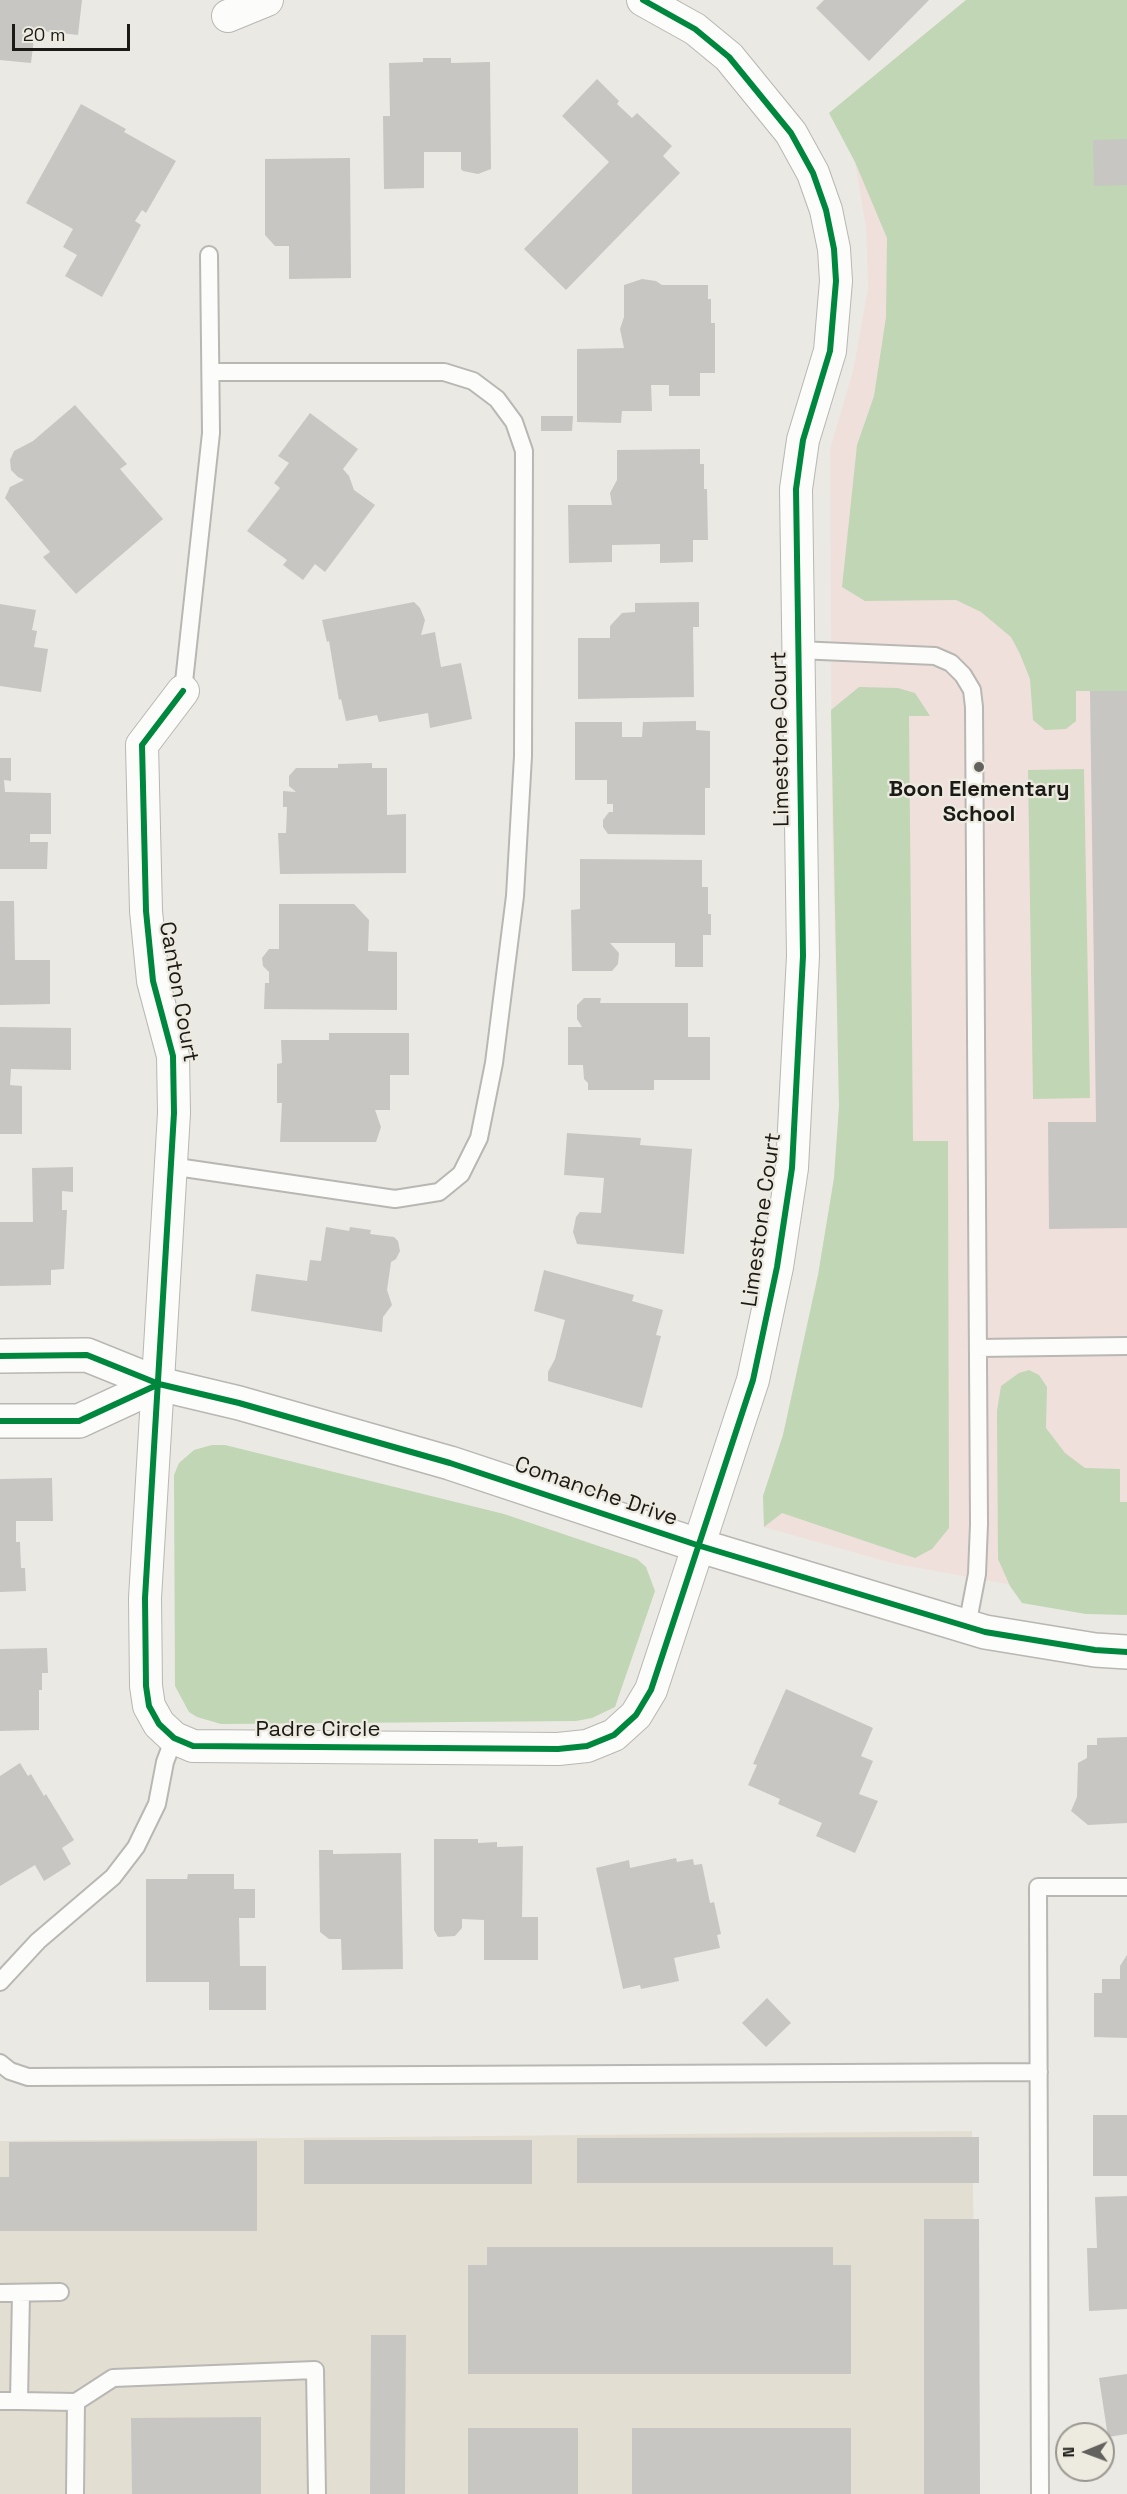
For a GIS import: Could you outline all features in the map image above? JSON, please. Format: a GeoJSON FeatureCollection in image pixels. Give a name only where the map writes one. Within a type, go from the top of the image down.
{"type":"FeatureCollection","features":[{"type":"Feature","properties":{"kind":"street"},"geometry":{"type":"LineString","coordinates":[[228,16],[267,0]]}},
{"type":"Feature","properties":{"kind":"street","name":"Limestone Court"},"geometry":{"type":"LineString","coordinates":[[643,0],[695,29],[729,57],[791,133],[813,173],[826,210],[834,249],[836,281],[830,351],[803,440],[796,489],[803,956],[792,1168],[777,1267],[753,1380],[697,1545]]}},
{"type":"Feature","properties":{"kind":"street","name":"Canton Court"},"geometry":{"type":"LineString","coordinates":[[159,1384],[174,1113],[174,1056],[153,981],[148,935],[142,817],[142,745],[183,692]]}},
{"type":"Feature","properties":{"kind":"street","name":"Comanche Drive"},"geometry":{"type":"LineString","coordinates":[[0,1356],[87,1355],[159,1384],[239,1403],[450,1463],[697,1545],[985,1632],[1095,1650],[1127,1652]]}},
{"type":"Feature","properties":{"kind":"street"},"geometry":{"type":"LineString","coordinates":[[0,1421],[79,1421],[159,1384],[145,1598],[146,1686],[149,1706],[159,1724],[174,1738]]}},
{"type":"Feature","properties":{"kind":"street","name":"Padre Circle"},"geometry":{"type":"LineString","coordinates":[[174,1738],[194,1746],[214,1748],[558,1749],[587,1746],[614,1735],[636,1715],[651,1690],[697,1545]]}},
{"type":"Feature","properties":{"kind":"lane"},"geometry":{"type":"LineString","coordinates":[[183,692],[210,444],[212,372],[209,255]]}},
{"type":"Feature","properties":{"kind":"lane"},"geometry":{"type":"LineString","coordinates":[[170,1166],[395,1199],[438,1192],[461,1174],[479,1138],[494,1063],[515,896],[520,803],[525,481],[524,451],[514,422],[497,399],[472,381],[444,372],[212,372]]}},
{"type":"Feature","properties":{"kind":"lane"},"geometry":{"type":"LineString","coordinates":[[798,650],[935,656],[951,663],[963,675],[972,690],[975,718],[977,1574],[967,1626]]}},
{"type":"Feature","properties":{"kind":"lane"},"geometry":{"type":"LineString","coordinates":[[978,1348],[1127,1346]]}},
{"type":"Feature","properties":{"kind":"lane"},"geometry":{"type":"LineString","coordinates":[[0,1982],[38,1941],[113,1877],[136,1847],[158,1804],[165,1762],[174,1738]]}},
{"type":"Feature","properties":{"kind":"lane"},"geometry":{"type":"LineString","coordinates":[[1040,2494],[1038,1887],[1127,1887]]}},
{"type":"Feature","properties":{"kind":"lane"},"geometry":{"type":"LineString","coordinates":[[0,2063],[10,2071],[28,2077],[1039,2072]]}},
{"type":"Feature","properties":{"kind":"lane"},"geometry":{"type":"LineString","coordinates":[[0,2293],[60,2292]]}},
{"type":"Feature","properties":{"kind":"lane"},"geometry":{"type":"LineString","coordinates":[[19,2401],[21,2293]]}},
{"type":"Feature","properties":{"kind":"lane"},"geometry":{"type":"LineString","coordinates":[[0,2401],[76,2402],[113,2378],[315,2370],[317,2494]]}},
{"type":"Feature","properties":{"kind":"lane"},"geometry":{"type":"LineString","coordinates":[[75,2494],[76,2402]]}},
{"type":"Feature","properties":{"kind":"shaded area","name":"Boon Elementary School"},"geometry":{"type":"Polygon","coordinates":[[[966,0],[1127,0],[1127,1604],[1110,1603],[892,1563],[764,1527],[763,1496],[783,1435],[818,1275],[834,1178],[839,1107],[832,823],[830,449],[853,371],[868,289],[866,227],[855,162],[829,113],[966,0]]]}},
{"type":"Feature","properties":{"kind":"shaded area"},"geometry":{"type":"Polygon","coordinates":[[[972,2131],[978,2494],[0,2494],[0,2141],[972,2131]]]}},
{"type":"Feature","properties":{"kind":"green space"},"geometry":{"type":"Polygon","coordinates":[[[966,0],[1127,0],[1127,691],[1076,691],[1076,721],[1066,729],[1045,730],[1033,720],[1030,679],[1020,654],[1011,637],[981,612],[956,600],[865,601],[842,587],[857,445],[874,396],[886,317],[887,238],[855,162],[829,113],[966,0]]]}},
{"type":"Feature","properties":{"kind":"green space"},"geometry":{"type":"Polygon","coordinates":[[[859,687],[898,688],[915,693],[930,716],[909,716],[913,1141],[948,1141],[949,1528],[932,1549],[915,1558],[782,1513],[764,1527],[763,1496],[783,1435],[818,1275],[834,1178],[839,1106],[831,710],[859,687]]]}},
{"type":"Feature","properties":{"kind":"green space"},"geometry":{"type":"Polygon","coordinates":[[[1084,769],[1090,1098],[1033,1099],[1028,770],[1084,769]]]}},
{"type":"Feature","properties":{"kind":"green space"},"geometry":{"type":"Polygon","coordinates":[[[1029,1370],[1039,1375],[1047,1387],[1046,1428],[1065,1453],[1085,1468],[1120,1469],[1120,1502],[1127,1502],[1127,1615],[1086,1614],[1022,1603],[1010,1586],[998,1559],[997,1411],[1001,1386],[1019,1373],[1029,1370]]]}},
{"type":"Feature","properties":{"kind":"green space"},"geometry":{"type":"Polygon","coordinates":[[[212,1445],[225,1445],[504,1514],[637,1559],[646,1567],[655,1591],[615,1707],[592,1718],[576,1721],[221,1724],[197,1717],[189,1712],[175,1686],[174,1475],[179,1463],[194,1450],[212,1445]]]}},
{"type":"Feature","properties":{"kind":"building"},"geometry":{"type":"Polygon","coordinates":[[[0,0],[82,0],[78,35],[25,29],[24,37],[34,38],[31,63],[0,60],[0,0]]]}},
{"type":"Feature","properties":{"kind":"building"},"geometry":{"type":"Polygon","coordinates":[[[824,0],[929,0],[869,61],[816,8],[824,0]]]}},
{"type":"Feature","properties":{"kind":"building"},"geometry":{"type":"Polygon","coordinates":[[[423,58],[451,58],[451,63],[490,62],[491,169],[478,174],[463,171],[461,152],[424,152],[424,188],[384,189],[383,116],[390,116],[389,63],[423,62],[423,58]]]}},
{"type":"Feature","properties":{"kind":"building"},"geometry":{"type":"Polygon","coordinates":[[[597,79],[619,101],[617,104],[632,118],[637,113],[672,146],[663,156],[680,173],[566,290],[524,249],[609,162],[562,116],[597,79]]]}},
{"type":"Feature","properties":{"kind":"building"},"geometry":{"type":"Polygon","coordinates":[[[81,104],[126,129],[124,132],[176,161],[146,213],[142,210],[135,221],[141,225],[102,297],[65,276],[77,255],[63,247],[73,229],[26,203],[81,104]]]}},
{"type":"Feature","properties":{"kind":"building"},"geometry":{"type":"Polygon","coordinates":[[[1127,139],[1127,185],[1094,186],[1093,140],[1127,139]]]}},
{"type":"Feature","properties":{"kind":"building"},"geometry":{"type":"Polygon","coordinates":[[[350,158],[351,278],[289,279],[289,246],[275,246],[265,235],[265,159],[350,158]]]}},
{"type":"Feature","properties":{"kind":"building"},"geometry":{"type":"Polygon","coordinates":[[[642,279],[656,281],[662,285],[708,285],[708,299],[711,299],[711,323],[715,323],[715,373],[700,373],[700,396],[669,396],[669,385],[651,385],[652,411],[622,411],[621,423],[577,422],[577,349],[624,348],[620,329],[624,317],[624,285],[642,279]]]}},
{"type":"Feature","properties":{"kind":"building"},"geometry":{"type":"Polygon","coordinates":[[[75,405],[127,464],[120,469],[163,519],[76,594],[43,557],[50,552],[5,498],[10,487],[24,480],[11,470],[10,460],[14,451],[33,441],[75,405]]]}},
{"type":"Feature","properties":{"kind":"building"},"geometry":{"type":"Polygon","coordinates":[[[310,413],[358,449],[343,469],[349,476],[354,490],[375,505],[325,572],[315,564],[303,580],[283,565],[287,560],[247,531],[280,488],[274,483],[289,463],[278,456],[310,413]]]}},
{"type":"Feature","properties":{"kind":"building"},"geometry":{"type":"Polygon","coordinates":[[[541,416],[573,416],[572,431],[541,431],[541,416]]]}},
{"type":"Feature","properties":{"kind":"building"},"geometry":{"type":"Polygon","coordinates":[[[700,449],[700,464],[704,464],[704,489],[707,489],[708,540],[693,540],[693,562],[660,563],[660,544],[612,545],[612,562],[569,563],[568,505],[612,505],[610,493],[617,480],[617,450],[700,449]]]}},
{"type":"Feature","properties":{"kind":"building"},"geometry":{"type":"Polygon","coordinates":[[[414,602],[420,608],[425,620],[421,635],[435,632],[441,667],[461,663],[472,719],[430,728],[428,713],[379,722],[377,715],[346,721],[341,699],[339,700],[329,641],[327,642],[322,620],[414,602]]]}},
{"type":"Feature","properties":{"kind":"building"},"geometry":{"type":"Polygon","coordinates":[[[699,602],[699,627],[693,627],[694,697],[578,699],[578,638],[610,638],[610,626],[622,613],[635,612],[635,603],[699,602]]]}},
{"type":"Feature","properties":{"kind":"building"},"geometry":{"type":"Polygon","coordinates":[[[0,604],[36,610],[32,630],[37,631],[34,647],[48,649],[41,692],[0,686],[0,604]]]}},
{"type":"Feature","properties":{"kind":"building"},"geometry":{"type":"Polygon","coordinates":[[[1090,691],[1127,691],[1127,1228],[1049,1229],[1048,1122],[1096,1122],[1090,691]]]}},
{"type":"Feature","properties":{"kind":"building"},"geometry":{"type":"Polygon","coordinates":[[[696,721],[696,730],[710,731],[710,788],[705,788],[705,835],[608,834],[603,827],[603,820],[609,812],[613,812],[613,804],[607,804],[607,780],[575,780],[575,722],[622,722],[622,737],[642,737],[643,722],[696,721]]]}},
{"type":"Feature","properties":{"kind":"building"},"geometry":{"type":"Polygon","coordinates":[[[0,758],[11,758],[11,781],[4,780],[5,792],[51,793],[51,834],[30,834],[30,842],[48,842],[47,869],[0,869],[0,758]]]}},
{"type":"Feature","properties":{"kind":"building"},"geometry":{"type":"Polygon","coordinates":[[[372,763],[372,768],[387,768],[387,815],[406,814],[406,873],[280,874],[278,833],[286,833],[287,807],[283,807],[283,791],[296,792],[289,786],[289,776],[296,768],[338,768],[338,764],[372,763]]]}},
{"type":"Feature","properties":{"kind":"building"},"geometry":{"type":"Polygon","coordinates":[[[580,859],[702,860],[702,887],[708,887],[708,914],[711,914],[711,935],[703,935],[703,967],[675,967],[675,943],[610,943],[619,953],[618,964],[612,971],[572,971],[571,910],[580,909],[580,859]]]}},
{"type":"Feature","properties":{"kind":"building"},"geometry":{"type":"Polygon","coordinates":[[[0,901],[14,901],[15,960],[50,960],[50,1004],[0,1005],[0,901]]]}},
{"type":"Feature","properties":{"kind":"building"},"geometry":{"type":"Polygon","coordinates":[[[279,904],[354,904],[369,920],[368,951],[397,952],[397,1010],[264,1009],[265,983],[269,983],[269,972],[263,966],[262,958],[269,949],[279,949],[279,904]]]}},
{"type":"Feature","properties":{"kind":"building"},"geometry":{"type":"Polygon","coordinates":[[[584,998],[601,998],[600,1003],[688,1003],[688,1037],[710,1037],[710,1080],[654,1080],[654,1090],[588,1090],[583,1065],[568,1065],[568,1027],[582,1027],[577,1019],[577,1005],[584,998]]]}},
{"type":"Feature","properties":{"kind":"building"},"geometry":{"type":"Polygon","coordinates":[[[0,1027],[71,1028],[71,1070],[11,1069],[10,1085],[22,1086],[22,1134],[0,1134],[0,1027]]]}},
{"type":"Feature","properties":{"kind":"building"},"geometry":{"type":"Polygon","coordinates":[[[329,1033],[409,1033],[409,1075],[390,1075],[390,1110],[375,1110],[381,1127],[376,1142],[280,1142],[282,1103],[277,1103],[277,1064],[282,1063],[281,1040],[329,1040],[329,1033]]]}},
{"type":"Feature","properties":{"kind":"building"},"geometry":{"type":"Polygon","coordinates":[[[567,1133],[641,1138],[640,1145],[692,1149],[684,1254],[577,1244],[573,1232],[576,1217],[580,1212],[601,1213],[604,1178],[564,1175],[567,1133]]]}},
{"type":"Feature","properties":{"kind":"building"},"geometry":{"type":"Polygon","coordinates":[[[73,1167],[73,1192],[62,1191],[62,1210],[67,1210],[64,1269],[51,1270],[51,1285],[0,1286],[0,1222],[33,1222],[32,1168],[73,1167]]]}},
{"type":"Feature","properties":{"kind":"building"},"geometry":{"type":"Polygon","coordinates":[[[326,1227],[349,1231],[350,1227],[371,1230],[370,1234],[394,1237],[398,1241],[400,1251],[396,1259],[391,1262],[387,1290],[392,1305],[383,1317],[382,1332],[251,1311],[256,1274],[307,1281],[310,1260],[321,1261],[326,1227]]]}},
{"type":"Feature","properties":{"kind":"building"},"geometry":{"type":"Polygon","coordinates":[[[544,1270],[634,1295],[632,1301],[663,1310],[656,1335],[661,1336],[642,1408],[548,1381],[548,1372],[555,1359],[565,1320],[534,1311],[544,1270]]]}},
{"type":"Feature","properties":{"kind":"building"},"geometry":{"type":"Polygon","coordinates":[[[52,1478],[53,1521],[16,1521],[16,1542],[20,1542],[21,1568],[25,1568],[26,1591],[0,1592],[0,1479],[52,1478]]]}},
{"type":"Feature","properties":{"kind":"building"},"geometry":{"type":"Polygon","coordinates":[[[47,1648],[48,1673],[42,1673],[42,1690],[39,1690],[39,1730],[0,1731],[0,1649],[47,1648]]]}},
{"type":"Feature","properties":{"kind":"building"},"geometry":{"type":"Polygon","coordinates":[[[786,1689],[873,1728],[861,1756],[873,1761],[859,1794],[878,1801],[855,1853],[816,1836],[822,1823],[778,1804],[780,1799],[748,1785],[757,1765],[753,1764],[786,1689]]]}},
{"type":"Feature","properties":{"kind":"building"},"geometry":{"type":"Polygon","coordinates":[[[1127,1737],[1127,1823],[1088,1825],[1071,1811],[1077,1797],[1078,1763],[1087,1758],[1087,1745],[1097,1745],[1097,1738],[1127,1737]]]}},
{"type":"Feature","properties":{"kind":"building"},"geometry":{"type":"Polygon","coordinates":[[[20,1763],[28,1776],[31,1774],[44,1796],[46,1794],[74,1840],[62,1848],[71,1864],[44,1881],[35,1865],[0,1886],[0,1776],[20,1763]]]}},
{"type":"Feature","properties":{"kind":"building"},"geometry":{"type":"Polygon","coordinates":[[[434,1839],[478,1839],[478,1843],[497,1842],[497,1847],[523,1846],[522,1917],[538,1917],[538,1960],[484,1960],[484,1920],[462,1919],[462,1928],[455,1936],[438,1937],[434,1930],[434,1839]]]}},
{"type":"Feature","properties":{"kind":"building"},"geometry":{"type":"Polygon","coordinates":[[[319,1850],[333,1850],[333,1854],[401,1853],[403,1969],[342,1970],[341,1939],[329,1939],[320,1932],[319,1850]]]}},
{"type":"Feature","properties":{"kind":"building"},"geometry":{"type":"Polygon","coordinates":[[[676,1858],[677,1862],[693,1859],[694,1865],[702,1864],[710,1903],[714,1902],[721,1934],[717,1935],[720,1948],[674,1958],[679,1981],[641,1989],[640,1985],[623,1989],[596,1868],[629,1860],[630,1868],[676,1858]]]}},
{"type":"Feature","properties":{"kind":"building"},"geometry":{"type":"Polygon","coordinates":[[[188,1874],[234,1874],[234,1889],[255,1889],[255,1918],[239,1918],[240,1966],[266,1966],[266,2010],[209,2010],[209,1982],[146,1982],[146,1879],[187,1879],[188,1874]]]}},
{"type":"Feature","properties":{"kind":"building"},"geometry":{"type":"Polygon","coordinates":[[[1127,1955],[1127,2038],[1094,2037],[1094,1993],[1102,1993],[1102,1979],[1120,1979],[1120,1966],[1127,1955]]]}},
{"type":"Feature","properties":{"kind":"building"},"geometry":{"type":"Polygon","coordinates":[[[767,1998],[791,2023],[766,2047],[742,2023],[767,1998]]]}},
{"type":"Feature","properties":{"kind":"building"},"geometry":{"type":"Polygon","coordinates":[[[1093,2115],[1127,2115],[1127,2176],[1093,2176],[1093,2115]]]}},
{"type":"Feature","properties":{"kind":"building"},"geometry":{"type":"Polygon","coordinates":[[[979,2137],[979,2183],[577,2183],[577,2138],[979,2137]]]}},
{"type":"Feature","properties":{"kind":"building"},"geometry":{"type":"Polygon","coordinates":[[[304,2140],[532,2140],[532,2184],[304,2184],[304,2140]]]}},
{"type":"Feature","properties":{"kind":"building"},"geometry":{"type":"Polygon","coordinates":[[[257,2141],[257,2231],[0,2231],[0,2177],[9,2177],[9,2142],[257,2141]]]}},
{"type":"Feature","properties":{"kind":"building"},"geometry":{"type":"Polygon","coordinates":[[[1127,2196],[1127,2309],[1089,2311],[1087,2248],[1097,2248],[1095,2197],[1127,2196]]]}},
{"type":"Feature","properties":{"kind":"building"},"geometry":{"type":"Polygon","coordinates":[[[924,2219],[979,2219],[980,2494],[924,2494],[924,2219]]]}},
{"type":"Feature","properties":{"kind":"building"},"geometry":{"type":"Polygon","coordinates":[[[487,2247],[833,2247],[833,2265],[851,2265],[851,2374],[468,2374],[468,2265],[487,2265],[487,2247]]]}},
{"type":"Feature","properties":{"kind":"building"},"geometry":{"type":"Polygon","coordinates":[[[371,2335],[406,2335],[405,2494],[370,2494],[371,2335]]]}},
{"type":"Feature","properties":{"kind":"building"},"geometry":{"type":"Polygon","coordinates":[[[1127,2374],[1127,2434],[1115,2436],[1115,2422],[1106,2422],[1099,2378],[1127,2374]]]}},
{"type":"Feature","properties":{"kind":"building"},"geometry":{"type":"Polygon","coordinates":[[[261,2417],[261,2494],[132,2494],[131,2418],[261,2417]]]}},
{"type":"Feature","properties":{"kind":"building"},"geometry":{"type":"Polygon","coordinates":[[[468,2428],[578,2428],[578,2494],[468,2494],[468,2428]]]}},
{"type":"Feature","properties":{"kind":"building"},"geometry":{"type":"Polygon","coordinates":[[[632,2428],[851,2428],[851,2494],[632,2494],[632,2428]]]}},
{"type":"Feature","properties":{"kind":"cycle path"},"geometry":{"type":"LineString","coordinates":[[183,691],[142,745],[146,911],[153,981],[173,1056],[174,1113],[145,1598],[146,1686],[149,1706],[159,1724],[174,1738],[193,1746],[558,1749],[587,1746],[614,1735],[636,1715],[651,1690],[753,1380],[777,1267],[792,1168],[803,956],[796,489],[803,440],[830,351],[836,281],[834,249],[826,210],[813,173],[791,133],[729,57],[695,29],[643,0]]}},
{"type":"Feature","properties":{"kind":"cycle path"},"geometry":{"type":"LineString","coordinates":[[0,1356],[87,1355],[159,1384],[239,1403],[450,1463],[697,1545],[985,1632],[1095,1650],[1127,1652]]}},
{"type":"Feature","properties":{"kind":"cycle path"},"geometry":{"type":"LineString","coordinates":[[0,1421],[79,1421],[159,1384]]}},
{"type":"Feature","properties":{"kind":"place","name":"Boon Elementary School"},"geometry":{"type":"Point","coordinates":[979,767]}}]}
